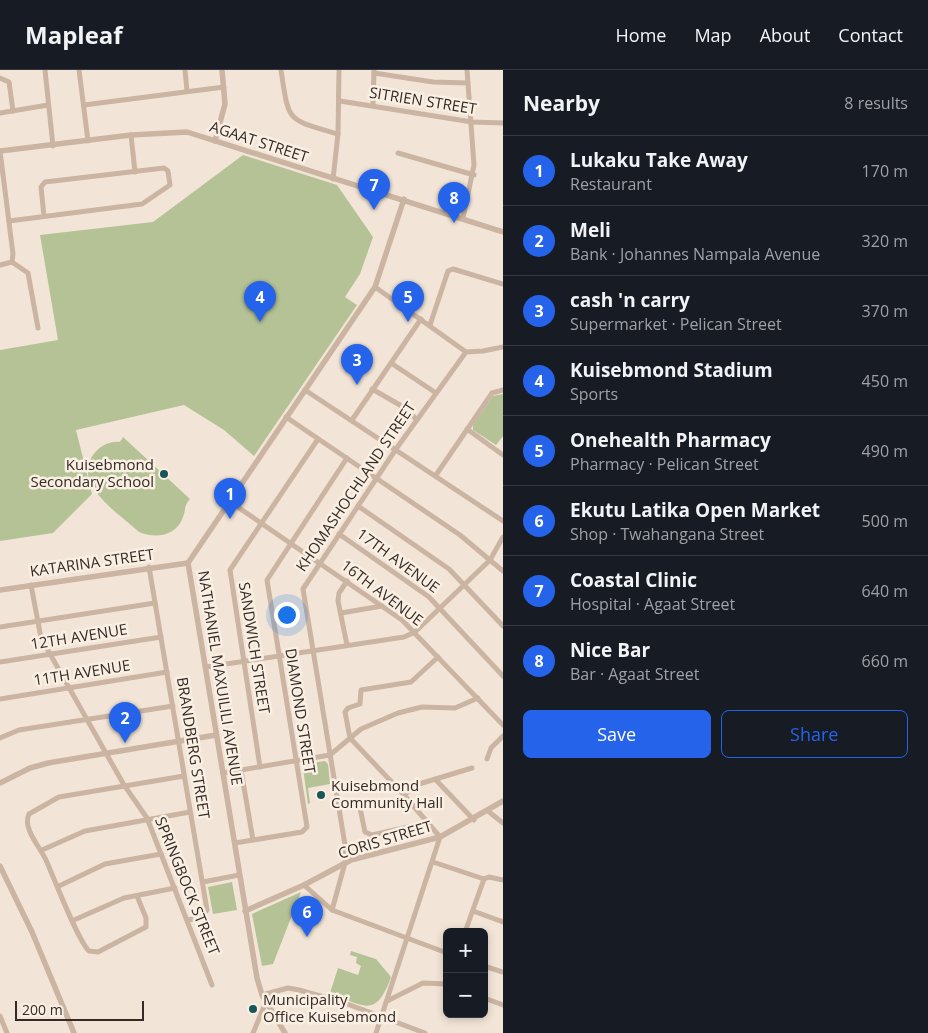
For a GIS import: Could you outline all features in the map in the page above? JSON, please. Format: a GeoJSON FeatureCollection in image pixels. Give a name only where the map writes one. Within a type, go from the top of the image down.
{"type":"FeatureCollection","features":[{"type":"Feature","properties":{"kind":"street"},"geometry":{"type":"LineString","coordinates":[[45,70],[52,146]]}},
{"type":"Feature","properties":{"kind":"street"},"geometry":{"type":"LineString","coordinates":[[79,70],[88,141]]}},
{"type":"Feature","properties":{"kind":"street"},"geometry":{"type":"LineString","coordinates":[[185,70],[187,91]]}},
{"type":"Feature","properties":{"kind":"street"},"geometry":{"type":"LineString","coordinates":[[215,141],[225,104],[222,70]]}},
{"type":"Feature","properties":{"kind":"street"},"geometry":{"type":"LineString","coordinates":[[280,70],[289,113],[303,124],[338,134]]}},
{"type":"Feature","properties":{"kind":"street"},"geometry":{"type":"LineString","coordinates":[[333,179],[340,101],[339,70]]}},
{"type":"Feature","properties":{"kind":"street"},"geometry":{"type":"LineString","coordinates":[[463,218],[474,174],[468,70]]}},
{"type":"Feature","properties":{"kind":"street"},"geometry":{"type":"LineString","coordinates":[[373,105],[374,72],[433,82],[468,83]]}},
{"type":"Feature","properties":{"kind":"street"},"geometry":{"type":"LineString","coordinates":[[0,78],[9,82],[13,111]]}},
{"type":"Feature","properties":{"kind":"street"},"geometry":{"type":"LineString","coordinates":[[84,105],[224,87]]}},
{"type":"Feature","properties":{"kind":"street","name":"SITRIEN STREET"},"geometry":{"type":"LineString","coordinates":[[340,101],[472,122],[503,124]]}},
{"type":"Feature","properties":{"kind":"street"},"geometry":{"type":"LineString","coordinates":[[0,113],[48,105]]}},
{"type":"Feature","properties":{"kind":"street","name":"AGAAT STREET"},"geometry":{"type":"LineString","coordinates":[[0,151],[175,131],[215,141],[503,232]]}},
{"type":"Feature","properties":{"kind":"street"},"geometry":{"type":"LineString","coordinates":[[131,135],[135,172]]}},
{"type":"Feature","properties":{"kind":"street"},"geometry":{"type":"LineString","coordinates":[[0,151],[12,262],[28,274],[38,328]]}},
{"type":"Feature","properties":{"kind":"street"},"geometry":{"type":"LineString","coordinates":[[398,153],[474,174]]}},
{"type":"Feature","properties":{"kind":"street"},"geometry":{"type":"LineString","coordinates":[[8,221],[142,204],[164,191],[172,182],[168,171],[164,168],[45,182],[41,187],[44,216]]}},
{"type":"Feature","properties":{"kind":"street","name":"NATHANIEL MAXUILILI AVENUE"},"geometry":{"type":"LineString","coordinates":[[285,1033],[262,995],[245,911],[188,562],[376,287],[404,200]]}},
{"type":"Feature","properties":{"kind":"street"},"geometry":{"type":"LineString","coordinates":[[0,265],[12,262]]}},
{"type":"Feature","properties":{"kind":"street"},"geometry":{"type":"LineString","coordinates":[[430,325],[448,271],[454,269],[503,284]]}},
{"type":"Feature","properties":{"kind":"street"},"geometry":{"type":"LineString","coordinates":[[376,287],[466,352],[483,351],[503,346]]}},
{"type":"Feature","properties":{"kind":"street"},"geometry":{"type":"LineString","coordinates":[[352,420],[422,319]]}},
{"type":"Feature","properties":{"kind":"street","name":"KHOMASHOCHLAND STREET"},"geometry":{"type":"LineString","coordinates":[[332,910],[345,863],[345,845],[312,651],[304,589],[396,449],[466,352]]}},
{"type":"Feature","properties":{"kind":"street"},"geometry":{"type":"LineString","coordinates":[[391,363],[436,393]]}},
{"type":"Feature","properties":{"kind":"street"},"geometry":{"type":"LineString","coordinates":[[372,389],[405,408],[416,420]]}},
{"type":"Feature","properties":{"kind":"street"},"geometry":{"type":"LineString","coordinates":[[305,390],[503,521]]}},
{"type":"Feature","properties":{"kind":"street"},"geometry":{"type":"LineString","coordinates":[[436,476],[492,393],[503,390]]}},
{"type":"Feature","properties":{"kind":"street"},"geometry":{"type":"LineString","coordinates":[[286,417],[460,535],[503,571]]}},
{"type":"Feature","properties":{"kind":"street"},"geometry":{"type":"LineString","coordinates":[[466,429],[503,455]]}},
{"type":"Feature","properties":{"kind":"street","name":"SANDWICH STREET"},"geometry":{"type":"LineString","coordinates":[[260,767],[230,570],[260,522],[318,439]]}},
{"type":"Feature","properties":{"kind":"street","name":"DIAMOND STREET"},"geometry":{"type":"LineString","coordinates":[[235,843],[306,830],[266,582],[347,458]]}},
{"type":"Feature","properties":{"kind":"street","name":"16TH AVENUE"},"geometry":{"type":"LineString","coordinates":[[229,501],[347,581],[415,632],[503,725]]}},
{"type":"Feature","properties":{"kind":"street"},"geometry":{"type":"LineString","coordinates":[[358,506],[449,569],[503,626]]}},
{"type":"Feature","properties":{"kind":"street","name":"17TH AVENUE"},"geometry":{"type":"LineString","coordinates":[[339,534],[411,583],[441,608],[503,676]]}},
{"type":"Feature","properties":{"kind":"street"},"geometry":{"type":"LineString","coordinates":[[206,667],[404,636],[415,632],[490,560],[503,537]]}},
{"type":"Feature","properties":{"kind":"street","name":"KATARINA STREET"},"geometry":{"type":"LineString","coordinates":[[0,590],[188,562]]}},
{"type":"Feature","properties":{"kind":"street","name":"BRANDBERG STREET"},"geometry":{"type":"LineString","coordinates":[[150,567],[207,910],[200,918],[187,920]]}},
{"type":"Feature","properties":{"kind":"street"},"geometry":{"type":"LineString","coordinates":[[346,645],[339,593],[347,581]]}},
{"type":"Feature","properties":{"kind":"street","name":"SPRINGBOCK STREET"},"geometry":{"type":"LineString","coordinates":[[31,585],[41,638],[124,785],[147,818],[212,985]]}},
{"type":"Feature","properties":{"kind":"street"},"geometry":{"type":"LineString","coordinates":[[0,627],[155,603]]}},
{"type":"Feature","properties":{"kind":"street"},"geometry":{"type":"LineString","coordinates":[[341,613],[382,606]]}},
{"type":"Feature","properties":{"kind":"street","name":"12TH AVENUE"},"geometry":{"type":"LineString","coordinates":[[0,662],[161,637]]}},
{"type":"Feature","properties":{"kind":"street"},"geometry":{"type":"LineString","coordinates":[[376,1033],[440,837],[404,795],[350,738],[346,712],[348,708],[360,704],[361,690],[411,682],[438,657]]}},
{"type":"Feature","properties":{"kind":"street","name":"11TH AVENUE"},"geometry":{"type":"LineString","coordinates":[[0,699],[167,672]]}},
{"type":"Feature","properties":{"kind":"street"},"geometry":{"type":"LineString","coordinates":[[223,773],[330,755],[350,738],[375,722],[398,713],[424,706],[455,708],[478,698]]}},
{"type":"Feature","properties":{"kind":"street"},"geometry":{"type":"LineString","coordinates":[[0,738],[19,730],[173,706]]}},
{"type":"Feature","properties":{"kind":"street"},"geometry":{"type":"LineString","coordinates":[[0,783],[30,768],[216,735]]}},
{"type":"Feature","properties":{"kind":"street"},"geometry":{"type":"LineString","coordinates":[[487,758],[491,748],[503,736]]}},
{"type":"Feature","properties":{"kind":"street"},"geometry":{"type":"LineString","coordinates":[[404,795],[417,785],[472,768]]}},
{"type":"Feature","properties":{"kind":"street"},"geometry":{"type":"LineString","coordinates":[[241,770],[253,840]]}},
{"type":"Feature","properties":{"kind":"street"},"geometry":{"type":"LineString","coordinates":[[137,896],[146,918],[146,927],[98,952],[94,953],[86,948],[42,850],[26,822],[30,814],[58,797],[184,776]]}},
{"type":"Feature","properties":{"kind":"street"},"geometry":{"type":"LineString","coordinates":[[436,780],[474,820]]}},
{"type":"Feature","properties":{"kind":"street","name":"CORIS STREET"},"geometry":{"type":"LineString","coordinates":[[245,911],[304,885],[345,863],[440,837],[474,820],[503,801]]}},
{"type":"Feature","properties":{"kind":"street"},"geometry":{"type":"LineString","coordinates":[[360,808],[364,830],[372,835],[408,827],[414,828],[427,821]]}},
{"type":"Feature","properties":{"kind":"street"},"geometry":{"type":"LineString","coordinates":[[488,810],[503,823]]}},
{"type":"Feature","properties":{"kind":"street"},"geometry":{"type":"LineString","coordinates":[[42,850],[85,831],[147,818],[190,812]]}},
{"type":"Feature","properties":{"kind":"street"},"geometry":{"type":"LineString","coordinates":[[58,886],[105,864],[161,854]]}},
{"type":"Feature","properties":{"kind":"street"},"geometry":{"type":"LineString","coordinates":[[432,862],[484,879],[489,877],[503,880]]}},
{"type":"Feature","properties":{"kind":"street"},"geometry":{"type":"LineString","coordinates":[[0,866],[32,932],[74,1033]]}},
{"type":"Feature","properties":{"kind":"street"},"geometry":{"type":"LineString","coordinates":[[203,882],[239,875]]}},
{"type":"Feature","properties":{"kind":"street"},"geometry":{"type":"LineString","coordinates":[[467,928],[484,879]]}},
{"type":"Feature","properties":{"kind":"street"},"geometry":{"type":"LineString","coordinates":[[304,885],[332,910],[443,951]]}},
{"type":"Feature","properties":{"kind":"street"},"geometry":{"type":"LineString","coordinates":[[74,920],[104,905],[174,888]]}},
{"type":"Feature","properties":{"kind":"street"},"geometry":{"type":"LineString","coordinates":[[473,911],[503,922]]}},
{"type":"Feature","properties":{"kind":"street"},"geometry":{"type":"LineString","coordinates":[[488,967],[503,972]]}},
{"type":"Feature","properties":{"kind":"street"},"geometry":{"type":"LineString","coordinates":[[387,1001],[424,983],[443,984]]}},
{"type":"Feature","properties":{"kind":"street"},"geometry":{"type":"LineString","coordinates":[[262,995],[288,988],[299,990],[382,1016],[418,1032],[425,1033]]}},
{"type":"Feature","properties":{"kind":"street"},"geometry":{"type":"LineString","coordinates":[[488,999],[503,1005]]}},
{"type":"Feature","properties":{"kind":"street"},"geometry":{"type":"LineString","coordinates":[[253,1033],[266,1002]]}},
{"type":"Feature","properties":{"kind":"street"},"geometry":{"type":"LineString","coordinates":[[0,1016],[7,1033]]}},
{"type":"Feature","properties":{"kind":"green space"},"geometry":{"type":"Polygon","coordinates":[[[243,155],[337,185],[373,237],[360,274],[345,297],[357,305],[254,456],[224,430],[184,405],[76,430],[92,494],[53,533],[0,541],[0,350],[58,340],[40,235],[153,222],[243,155]]]}},
{"type":"Feature","properties":{"kind":"green space"},"geometry":{"type":"Polygon","coordinates":[[[503,394],[503,436],[496,445],[473,430],[473,425],[493,396],[503,394]]]}},
{"type":"Feature","properties":{"kind":"green space"},"geometry":{"type":"Polygon","coordinates":[[[123,437],[190,499],[180,523],[171,532],[152,535],[139,532],[111,508],[93,488],[88,466],[93,455],[105,445],[112,442],[120,442],[123,437]]]}},
{"type":"Feature","properties":{"kind":"green space"},"geometry":{"type":"Polygon","coordinates":[[[325,761],[328,764],[330,784],[308,788],[310,803],[308,804],[303,768],[305,764],[325,761]]]}},
{"type":"Feature","properties":{"kind":"green space"},"geometry":{"type":"Polygon","coordinates":[[[232,882],[237,910],[213,914],[208,887],[232,882]]]}},
{"type":"Feature","properties":{"kind":"green space"},"geometry":{"type":"Polygon","coordinates":[[[301,892],[273,964],[262,966],[252,914],[301,892]]]}},
{"type":"Feature","properties":{"kind":"green space"},"geometry":{"type":"Polygon","coordinates":[[[351,951],[376,959],[391,977],[380,999],[374,1004],[368,1006],[360,1005],[330,993],[338,968],[358,975],[361,966],[356,963],[357,957],[350,955],[351,951]]]}},
{"type":"Feature","properties":{"kind":"place","name":"Coastal Clinic"},"geometry":{"type":"Point","coordinates":[374,210]}},
{"type":"Feature","properties":{"kind":"place","name":"Nice Bar"},"geometry":{"type":"Point","coordinates":[454,223]}},
{"type":"Feature","properties":{"kind":"place","name":"Kuisebmond Stadium"},"geometry":{"type":"Point","coordinates":[260,322]}},
{"type":"Feature","properties":{"kind":"place","name":"Onehealth Pharmacy"},"geometry":{"type":"Point","coordinates":[408,322]}},
{"type":"Feature","properties":{"kind":"place","name":"cash 'n carry"},"geometry":{"type":"Point","coordinates":[357,385]}},
{"type":"Feature","properties":{"kind":"place","name":"Kuisebmond Secondary School"},"geometry":{"type":"Point","coordinates":[164,474]}},
{"type":"Feature","properties":{"kind":"place","name":"Lukaku Take Away"},"geometry":{"type":"Point","coordinates":[230,519]}},
{"type":"Feature","properties":{"kind":"place","name":"Meli"},"geometry":{"type":"Point","coordinates":[125,743]}},
{"type":"Feature","properties":{"kind":"place","name":"Kuisebmond Community Hall"},"geometry":{"type":"Point","coordinates":[321,795]}},
{"type":"Feature","properties":{"kind":"place","name":"Ekutu Latika Open Market"},"geometry":{"type":"Point","coordinates":[307,937]}},
{"type":"Feature","properties":{"kind":"place","name":"Municipality Office Kuisebmond"},"geometry":{"type":"Point","coordinates":[253,1009]}}]}
